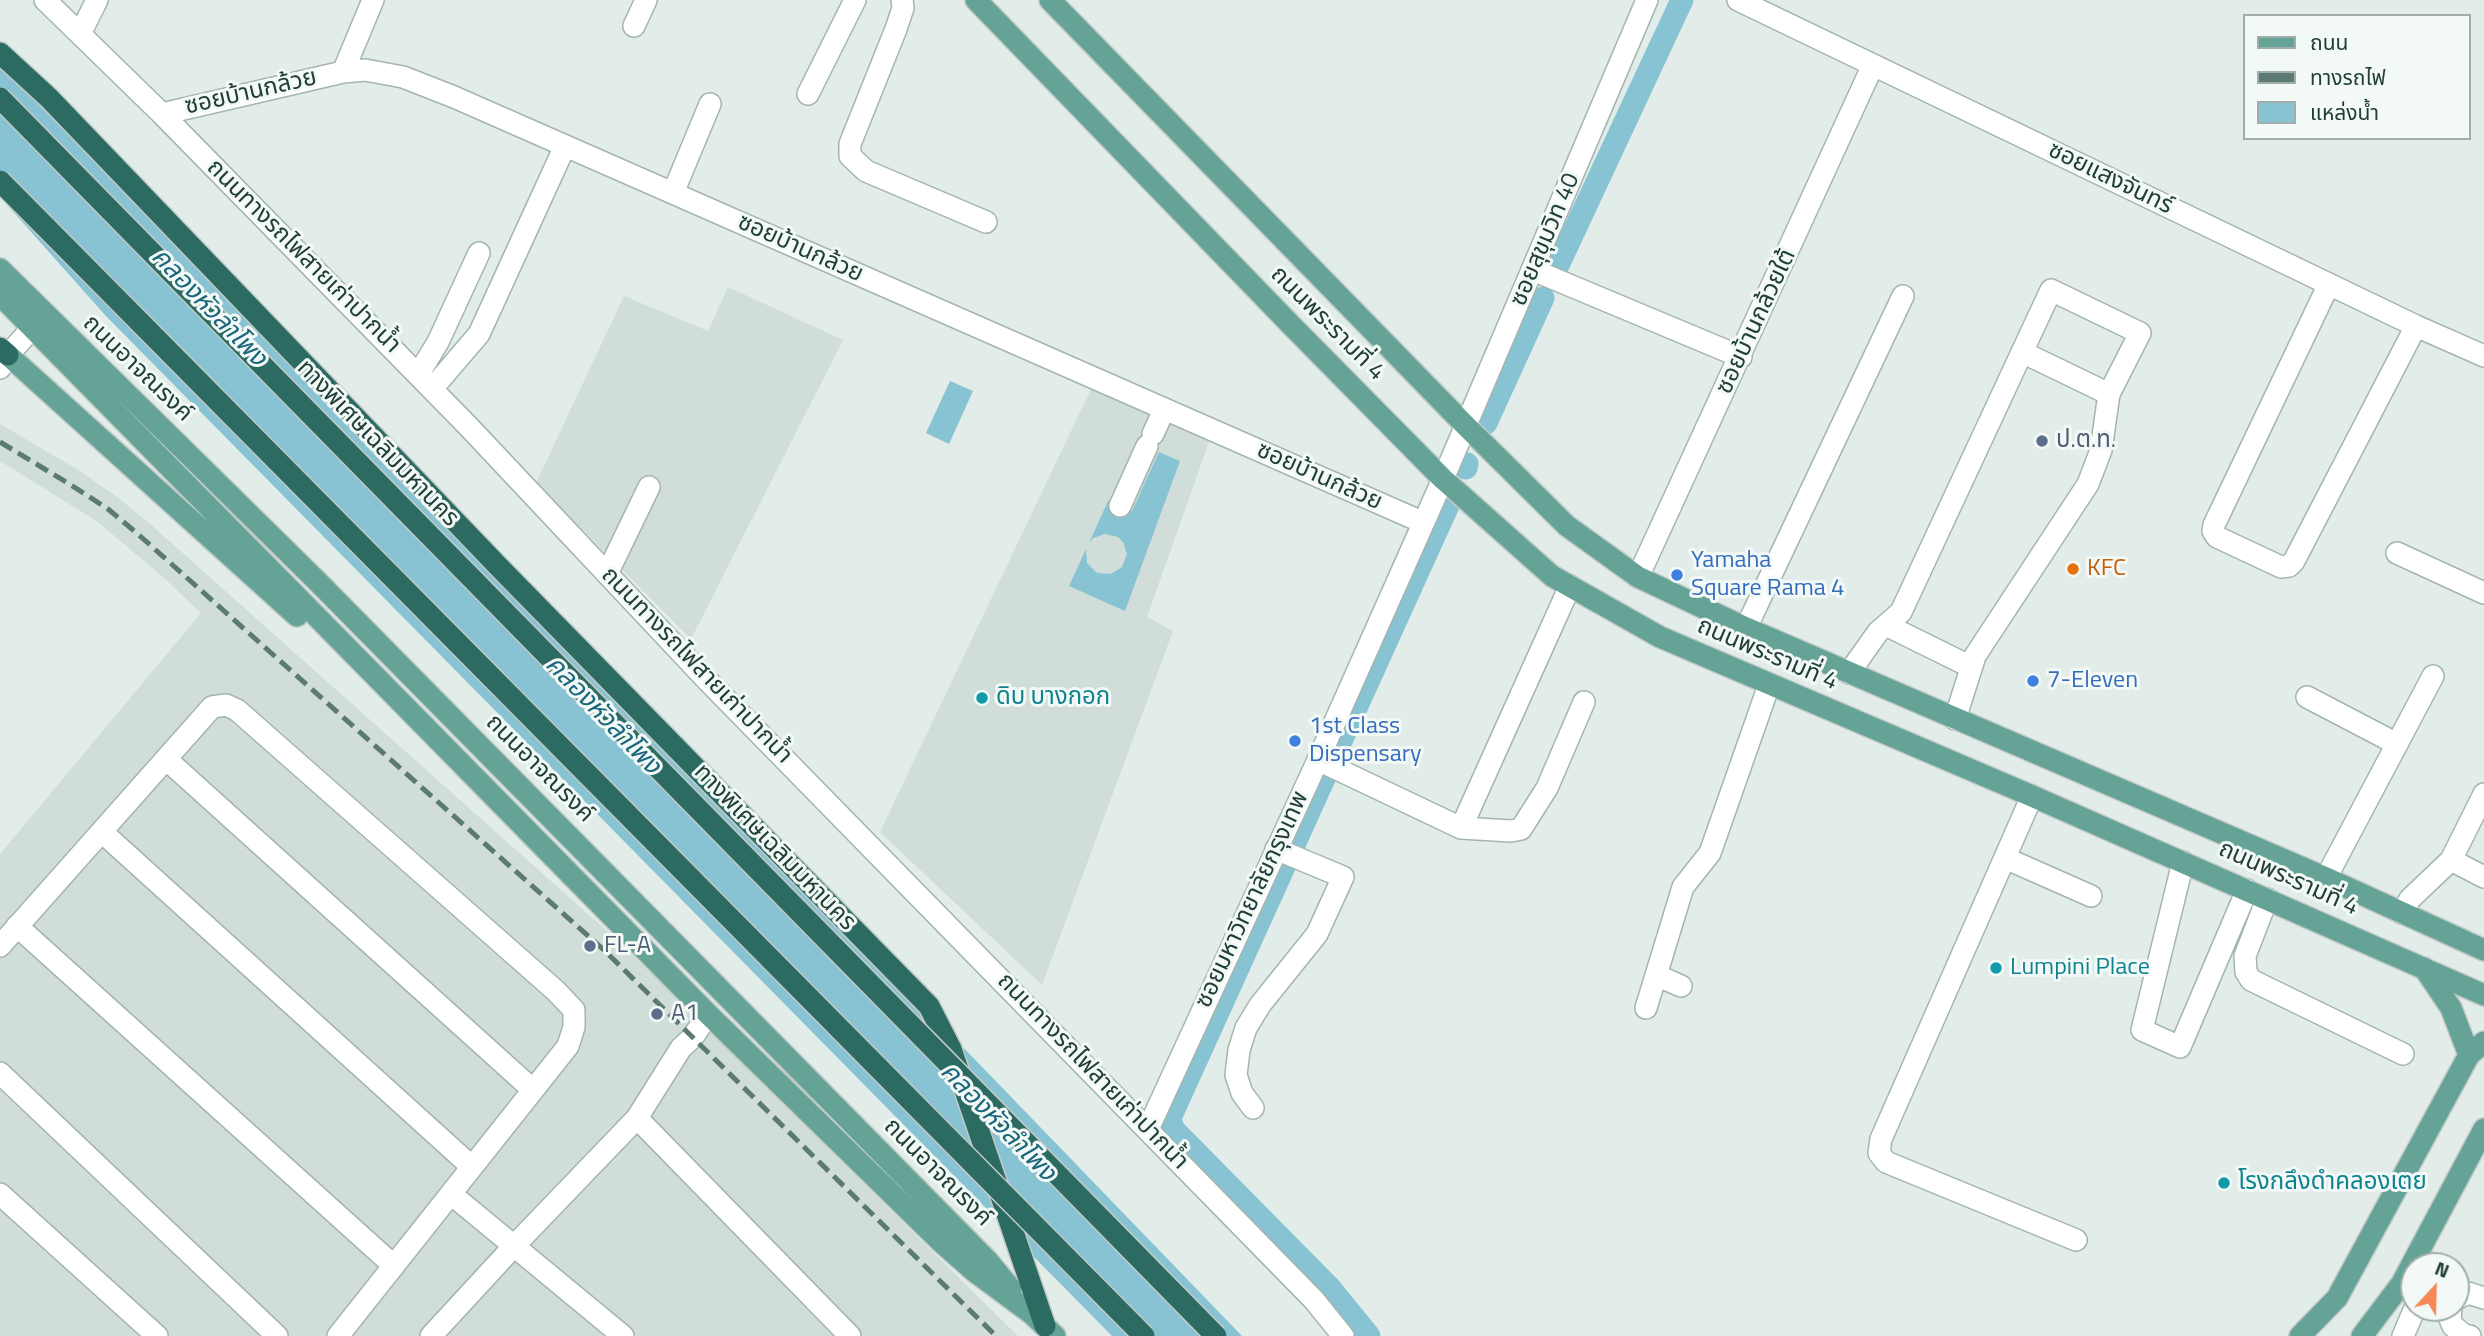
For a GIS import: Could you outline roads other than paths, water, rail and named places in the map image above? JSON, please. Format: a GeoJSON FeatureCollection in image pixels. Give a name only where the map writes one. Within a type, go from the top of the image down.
{"type":"FeatureCollection","features":[{"type":"Feature","properties":{"kind":"highway"},"geometry":{"type":"LineString","coordinates":[[0,53],[49,98],[498,565],[929,1006],[951,1049],[1044,1325]]}},
{"type":"Feature","properties":{"kind":"highway","name":"ทางพิเศษเฉลิมมหานคร"},"geometry":{"type":"LineString","coordinates":[[0,98],[1216,1336]]}},
{"type":"Feature","properties":{"kind":"highway"},"geometry":{"type":"LineString","coordinates":[[0,181],[1144,1336]]}},
{"type":"Feature","properties":{"kind":"main road","name":"ถนนพระรามที่ 4"},"geometry":{"type":"LineString","coordinates":[[976,0],[1443,479],[1552,576],[1660,637],[2032,796],[2484,995]]}},
{"type":"Feature","properties":{"kind":"main road","name":"ถนนพระรามที่ 4"},"geometry":{"type":"LineString","coordinates":[[1050,0],[1567,526],[1638,577],[1746,628],[2326,878],[2484,950]]}},
{"type":"Feature","properties":{"kind":"main road","name":"ถนนอาจณรงค์"},"geometry":{"type":"LineString","coordinates":[[0,269],[38,321],[391,692],[708,1014],[941,1241],[974,1271],[1044,1325]]}},
{"type":"Feature","properties":{"kind":"main road","name":"ถนนอาจณรงค์"},"geometry":{"type":"LineString","coordinates":[[0,295],[38,321],[347,612],[988,1261],[1044,1325]]}},
{"type":"Feature","properties":{"kind":"main road"},"geometry":{"type":"LineString","coordinates":[[3,357],[301,620],[391,692]]}},
{"type":"Feature","properties":{"kind":"main road"},"geometry":{"type":"LineString","coordinates":[[2300,1336],[2337,1298],[2476,1049],[2423,966]]}},
{"type":"Feature","properties":{"kind":"main road"},"geometry":{"type":"LineString","coordinates":[[2424,1252],[2484,1129]]}},
{"type":"Feature","properties":{"kind":"main road"},"geometry":{"type":"LineString","coordinates":[[2362,1336],[2400,1295]]}},
{"type":"Feature","properties":{"kind":"street","name":"ถนนทางรถไฟสายเก่าปากน้ำ"},"geometry":{"type":"LineString","coordinates":[[45,0],[162,114],[425,382],[708,681],[1314,1300],[1343,1336]]}},
{"type":"Feature","properties":{"kind":"street"},"geometry":{"type":"LineString","coordinates":[[80,34],[97,0]]}},
{"type":"Feature","properties":{"kind":"street"},"geometry":{"type":"LineString","coordinates":[[343,72],[373,0]]}},
{"type":"Feature","properties":{"kind":"street"},"geometry":{"type":"LineString","coordinates":[[634,26],[646,0]]}},
{"type":"Feature","properties":{"kind":"street"},"geometry":{"type":"LineString","coordinates":[[808,94],[855,0]]}},
{"type":"Feature","properties":{"kind":"street"},"geometry":{"type":"LineString","coordinates":[[902,0],[903,8],[896,29],[850,144],[850,156],[866,172],[986,222]]}},
{"type":"Feature","properties":{"kind":"street","name":"ซอยสุขุมวิท 40"},"geometry":{"type":"LineString","coordinates":[[1443,479],[1647,0]]}},
{"type":"Feature","properties":{"kind":"street","name":"ซอยแสงจันทร์"},"geometry":{"type":"LineString","coordinates":[[1738,0],[2416,326],[2484,356]]}},
{"type":"Feature","properties":{"kind":"street","name":"ซอยบ้านกล้วยใต้"},"geometry":{"type":"LineString","coordinates":[[1638,577],[1873,65]]}},
{"type":"Feature","properties":{"kind":"street","name":"ซอยบ้านกล้วย"},"geometry":{"type":"LineString","coordinates":[[162,114],[343,72],[365,70],[403,77],[1423,522]]}},
{"type":"Feature","properties":{"kind":"street"},"geometry":{"type":"LineString","coordinates":[[673,193],[710,104]]}},
{"type":"Feature","properties":{"kind":"street"},"geometry":{"type":"LineString","coordinates":[[425,382],[479,334],[565,146]]}},
{"type":"Feature","properties":{"kind":"street"},"geometry":{"type":"LineString","coordinates":[[425,382],[438,342],[479,253]]}},
{"type":"Feature","properties":{"kind":"street"},"geometry":{"type":"LineString","coordinates":[[1533,270],[1741,357]]}},
{"type":"Feature","properties":{"kind":"street"},"geometry":{"type":"LineString","coordinates":[[2329,284],[2214,525],[2213,531],[2217,537],[2281,567],[2289,566],[2294,561],[2416,326]]}},
{"type":"Feature","properties":{"kind":"street"},"geometry":{"type":"LineString","coordinates":[[1849,673],[1878,632],[1900,612],[2051,289],[2140,333],[2109,394],[2101,450],[2088,484],[1975,656],[1955,719]]}},
{"type":"Feature","properties":{"kind":"street"},"geometry":{"type":"LineString","coordinates":[[1746,628],[1903,296]]}},
{"type":"Feature","properties":{"kind":"street"},"geometry":{"type":"LineString","coordinates":[[3,357],[38,321]]}},
{"type":"Feature","properties":{"kind":"street"},"geometry":{"type":"LineString","coordinates":[[2022,352],[2109,394]]}},
{"type":"Feature","properties":{"kind":"street"},"geometry":{"type":"LineString","coordinates":[[1120,506],[1164,410]]}},
{"type":"Feature","properties":{"kind":"street","name":"ซอยมหาวิทยาลัยกรุงเทพ"},"geometry":{"type":"LineString","coordinates":[[1148,1129],[1318,760],[1443,479]]}},
{"type":"Feature","properties":{"kind":"street"},"geometry":{"type":"LineString","coordinates":[[607,574],[649,487]]}},
{"type":"Feature","properties":{"kind":"street"},"geometry":{"type":"LineString","coordinates":[[2397,553],[2484,593]]}},
{"type":"Feature","properties":{"kind":"street"},"geometry":{"type":"LineString","coordinates":[[1461,828],[1570,586]]}},
{"type":"Feature","properties":{"kind":"street"},"geometry":{"type":"LineString","coordinates":[[1886,625],[1971,667]]}},
{"type":"Feature","properties":{"kind":"street"},"geometry":{"type":"LineString","coordinates":[[2326,878],[2433,676]]}},
{"type":"Feature","properties":{"kind":"street"},"geometry":{"type":"LineString","coordinates":[[1646,1008],[1683,887],[1710,853],[1769,685]]}},
{"type":"Feature","properties":{"kind":"street"},"geometry":{"type":"LineString","coordinates":[[2307,697],[2397,744]]}},
{"type":"Feature","properties":{"kind":"street"},"geometry":{"type":"LineString","coordinates":[[1318,760],[1461,828],[1521,830],[1547,788],[1584,702]]}},
{"type":"Feature","properties":{"kind":"street"},"geometry":{"type":"LineString","coordinates":[[0,946],[212,707],[226,705],[237,709],[556,991],[574,1010],[574,1027],[568,1046],[338,1336]]}},
{"type":"Feature","properties":{"kind":"street"},"geometry":{"type":"LineString","coordinates":[[166,759],[533,1090]]}},
{"type":"Feature","properties":{"kind":"street"},"geometry":{"type":"LineString","coordinates":[[2402,913],[2410,899],[2451,860],[2484,793]]}},
{"type":"Feature","properties":{"kind":"street"},"geometry":{"type":"LineString","coordinates":[[2032,796],[1881,1139],[1879,1153],[1886,1162],[2076,1240]]}},
{"type":"Feature","properties":{"kind":"street"},"geometry":{"type":"LineString","coordinates":[[102,832],[472,1167]]}},
{"type":"Feature","properties":{"kind":"street"},"geometry":{"type":"LineString","coordinates":[[1253,1108],[1242,1093],[1236,1075],[1239,1050],[1247,1028],[1269,993],[1318,934],[1343,877],[1276,849]]}},
{"type":"Feature","properties":{"kind":"street"},"geometry":{"type":"LineString","coordinates":[[2005,858],[2091,896]]}},
{"type":"Feature","properties":{"kind":"street"},"geometry":{"type":"LineString","coordinates":[[2451,860],[2484,877]]}},
{"type":"Feature","properties":{"kind":"street"},"geometry":{"type":"LineString","coordinates":[[2183,862],[2142,1030],[2180,1047],[2257,895]]}},
{"type":"Feature","properties":{"kind":"street"},"geometry":{"type":"LineString","coordinates":[[2257,895],[2245,956],[2246,972],[2250,981],[2403,1054]]}},
{"type":"Feature","properties":{"kind":"street"},"geometry":{"type":"LineString","coordinates":[[18,926],[394,1266]]}},
{"type":"Feature","properties":{"kind":"street"},"geometry":{"type":"LineString","coordinates":[[1656,975],[1681,986]]}},
{"type":"Feature","properties":{"kind":"street"},"geometry":{"type":"LineString","coordinates":[[431,1336],[637,1118],[681,1048],[693,1037],[708,1014]]}},
{"type":"Feature","properties":{"kind":"street"},"geometry":{"type":"LineString","coordinates":[[0,1073],[277,1336]]}},
{"type":"Feature","properties":{"kind":"street"},"geometry":{"type":"LineString","coordinates":[[637,1118],[850,1336]]}},
{"type":"Feature","properties":{"kind":"street"},"geometry":{"type":"LineString","coordinates":[[0,1194],[157,1336]]}},
{"type":"Feature","properties":{"kind":"street"},"geometry":{"type":"LineString","coordinates":[[451,1194],[623,1336]]}},
{"type":"Feature","properties":{"kind":"street"},"geometry":{"type":"LineString","coordinates":[[2451,1322],[2464,1335],[2484,1332]]}},
{"type":"Feature","properties":{"kind":"water","name":"คลองหัวลำโพง"},"geometry":{"type":"Polygon","coordinates":[[[0,61],[1242,1336],[1112,1336],[105,315],[0,197],[0,61]]]}},
{"type":"Feature","properties":{"kind":"water"},"geometry":{"type":"Polygon","coordinates":[[[950,381],[973,391],[949,444],[926,433],[950,381]]]}},
{"type":"Feature","properties":{"kind":"water"},"geometry":{"type":"Polygon","coordinates":[[[1159,452],[1180,461],[1125,611],[1069,586],[1086,549],[1087,563],[1097,573],[1111,574],[1122,567],[1127,554],[1118,537],[1105,534],[1093,538],[1089,543],[1108,501],[1132,511],[1159,452]]]}},
{"type":"Feature","properties":{"kind":"waterway"},"geometry":{"type":"LineString","coordinates":[[1554,274],[1682,0]]}},
{"type":"Feature","properties":{"kind":"waterway"},"geometry":{"type":"LineString","coordinates":[[1486,423],[1543,298]]}},
{"type":"Feature","properties":{"kind":"waterway"},"geometry":{"type":"LineString","coordinates":[[1466,468],[1467,464]]}},
{"type":"Feature","properties":{"kind":"waterway"},"geometry":{"type":"LineString","coordinates":[[1369,1336],[1330,1288],[1173,1129],[1170,1118],[1450,501]]}},
{"type":"Feature","properties":{"kind":"railway"},"geometry":{"type":"LineString","coordinates":[[0,442],[108,509],[139,535],[605,951],[996,1336]]}},
{"type":"Feature","properties":{"kind":"place","name":"ป.ต.ท."},"geometry":{"type":"Point","coordinates":[2042,441]}},
{"type":"Feature","properties":{"kind":"place","name":"KFC"},"geometry":{"type":"Point","coordinates":[2073,569]}},
{"type":"Feature","properties":{"kind":"place","name":"Yamaha Square Rama 4"},"geometry":{"type":"Point","coordinates":[1677,575]}},
{"type":"Feature","properties":{"kind":"place","name":"7-Eleven"},"geometry":{"type":"Point","coordinates":[2033,681]}},
{"type":"Feature","properties":{"kind":"place","name":"ดิบ บางกอก"},"geometry":{"type":"Point","coordinates":[982,698]}},
{"type":"Feature","properties":{"kind":"place","name":"1st Class Dispensary"},"geometry":{"type":"Point","coordinates":[1295,741]}},
{"type":"Feature","properties":{"kind":"place","name":"FL-A"},"geometry":{"type":"Point","coordinates":[590,946]}},
{"type":"Feature","properties":{"kind":"place","name":"Lumpini Place"},"geometry":{"type":"Point","coordinates":[1996,968]}},
{"type":"Feature","properties":{"kind":"place","name":"A1"},"geometry":{"type":"Point","coordinates":[657,1014]}},
{"type":"Feature","properties":{"kind":"place","name":"โรงกลึงดำคลองเตย"},"geometry":{"type":"Point","coordinates":[2224,1183]}}]}
